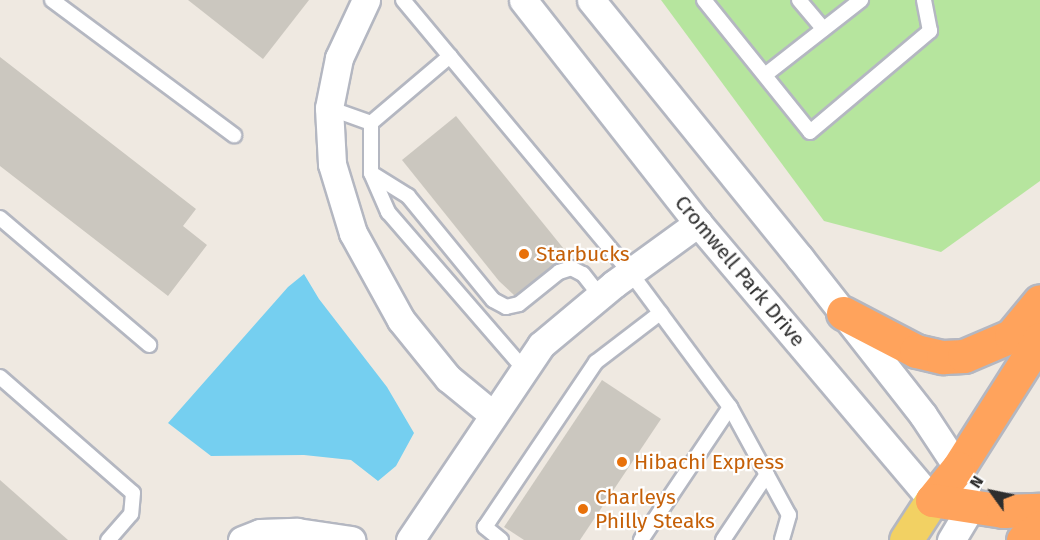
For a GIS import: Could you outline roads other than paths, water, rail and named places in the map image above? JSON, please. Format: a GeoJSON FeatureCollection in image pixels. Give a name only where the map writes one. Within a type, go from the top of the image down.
{"type":"FeatureCollection","features":[{"type":"Feature","properties":{"kind":"highway"},"geometry":{"type":"LineString","coordinates":[[843,313],[916,351],[943,357],[964,356],[1011,336],[1040,301]]}},
{"type":"Feature","properties":{"kind":"highway"},"geometry":{"type":"LineString","coordinates":[[1040,339],[958,468],[932,500],[970,507],[1040,510]]}},
{"type":"Feature","properties":{"kind":"highway"},"geometry":{"type":"LineString","coordinates":[[1023,540],[1040,527]]}},
{"type":"Feature","properties":{"kind":"main road"},"geometry":{"type":"LineString","coordinates":[[906,540],[932,500]]}},
{"type":"Feature","properties":{"kind":"street"},"geometry":{"type":"LineString","coordinates":[[366,0],[339,58],[329,108],[332,164],[353,232],[401,320],[448,378],[492,414]]}},
{"type":"Feature","properties":{"kind":"street","name":"Cromwell Park Drive"},"geometry":{"type":"LineString","coordinates":[[523,0],[698,223],[932,500]]}},
{"type":"Feature","properties":{"kind":"street"},"geometry":{"type":"LineString","coordinates":[[591,0],[923,415],[958,468],[970,507],[951,540]]}},
{"type":"Feature","properties":{"kind":"street"},"geometry":{"type":"LineString","coordinates":[[410,540],[492,414],[542,345],[630,272],[698,223]]}},
{"type":"Feature","properties":{"kind":"street"},"geometry":{"type":"LineString","coordinates":[[242,540],[260,533],[288,532],[351,540]]}},
{"type":"Feature","properties":{"kind":"lane"},"geometry":{"type":"LineString","coordinates":[[51,0],[234,135]]}},
{"type":"Feature","properties":{"kind":"lane"},"geometry":{"type":"LineString","coordinates":[[403,0],[630,272],[730,407],[789,515],[782,540]]}},
{"type":"Feature","properties":{"kind":"lane"},"geometry":{"type":"LineString","coordinates":[[704,0],[810,132],[930,30],[924,0]]}},
{"type":"Feature","properties":{"kind":"lane"},"geometry":{"type":"LineString","coordinates":[[799,0],[823,29]]}},
{"type":"Feature","properties":{"kind":"lane"},"geometry":{"type":"LineString","coordinates":[[765,75],[861,0]]}},
{"type":"Feature","properties":{"kind":"lane"},"geometry":{"type":"LineString","coordinates":[[450,56],[371,123],[371,173],[388,213],[524,369]]}},
{"type":"Feature","properties":{"kind":"lane"},"geometry":{"type":"LineString","coordinates":[[329,108],[371,123]]}},
{"type":"Feature","properties":{"kind":"lane"},"geometry":{"type":"LineString","coordinates":[[371,173],[408,196],[500,303],[506,307],[519,304],[559,272],[571,268],[583,274],[600,296]]}},
{"type":"Feature","properties":{"kind":"lane"},"geometry":{"type":"LineString","coordinates":[[0,218],[149,345]]}},
{"type":"Feature","properties":{"kind":"lane"},"geometry":{"type":"LineString","coordinates":[[501,540],[485,527],[596,362],[660,313]]}},
{"type":"Feature","properties":{"kind":"lane"},"geometry":{"type":"LineString","coordinates":[[0,377],[133,493],[131,514],[108,540]]}},
{"type":"Feature","properties":{"kind":"lane"},"geometry":{"type":"LineString","coordinates":[[641,540],[730,407]]}},
{"type":"Feature","properties":{"kind":"lane"},"geometry":{"type":"LineString","coordinates":[[723,540],[767,474]]}},
{"type":"Feature","properties":{"kind":"water"},"geometry":{"type":"Polygon","coordinates":[[[304,274],[319,299],[387,387],[414,433],[396,466],[378,481],[351,460],[304,455],[211,456],[168,423],[288,287],[304,274]]]}},
{"type":"Feature","properties":{"kind":"place","name":"Starbucks"},"geometry":{"type":"Point","coordinates":[524,254]}},
{"type":"Feature","properties":{"kind":"place","name":"Hibachi Express"},"geometry":{"type":"Point","coordinates":[622,462]}},
{"type":"Feature","properties":{"kind":"place","name":"Charleys Philly Steaks"},"geometry":{"type":"Point","coordinates":[583,509]}}]}
